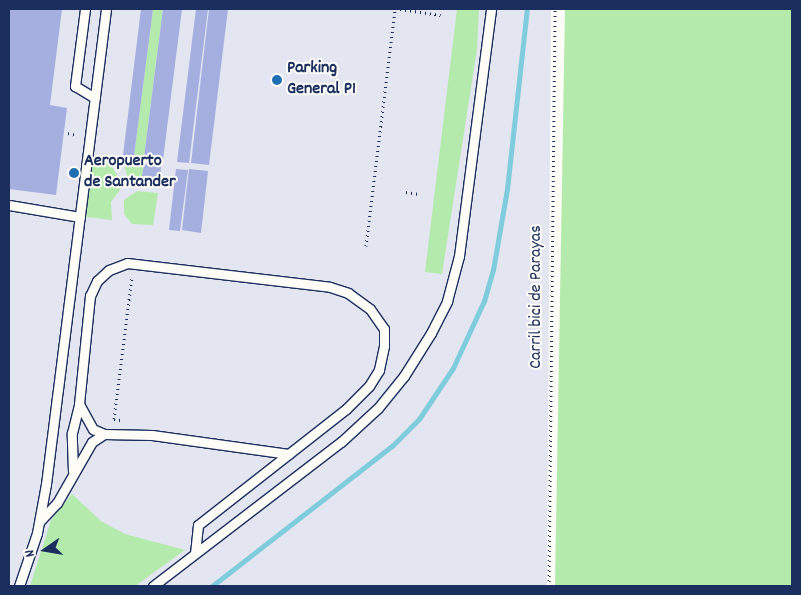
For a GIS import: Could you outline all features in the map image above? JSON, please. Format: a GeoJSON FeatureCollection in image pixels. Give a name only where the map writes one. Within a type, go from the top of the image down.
{"type":"FeatureCollection","features":[{"type":"Feature","properties":{"kind":"lane"},"geometry":{"type":"LineString","coordinates":[[85,9],[75,86],[95,98]]}},
{"type":"Feature","properties":{"kind":"lane"},"geometry":{"type":"LineString","coordinates":[[20,586],[39,521],[106,9]]}},
{"type":"Feature","properties":{"kind":"lane"},"geometry":{"type":"LineString","coordinates":[[153,586],[341,442],[388,395],[431,333],[447,301],[460,256],[491,9]]}},
{"type":"Feature","properties":{"kind":"lane"},"geometry":{"type":"LineString","coordinates":[[9,205],[80,217]]}},
{"type":"Feature","properties":{"kind":"lane"},"geometry":{"type":"LineString","coordinates":[[73,471],[72,433],[79,404],[90,296],[97,281],[109,270],[127,263],[330,287],[348,293],[370,309],[384,329],[384,346],[379,370],[369,386],[346,409],[198,525],[195,553]]}},
{"type":"Feature","properties":{"kind":"lane"},"geometry":{"type":"LineString","coordinates":[[79,404],[93,429],[104,434],[152,435],[290,454]]}},
{"type":"Feature","properties":{"kind":"lane"},"geometry":{"type":"LineString","coordinates":[[39,521],[57,503],[73,471],[92,442],[104,434]]}},
{"type":"Feature","properties":{"kind":"path"},"geometry":{"type":"LineString","coordinates":[[366,246],[395,9]]}},
{"type":"Feature","properties":{"kind":"path"},"geometry":{"type":"LineString","coordinates":[[400,9],[441,15]]}},
{"type":"Feature","properties":{"kind":"path","name":"Carril bici de Parayas"},"geometry":{"type":"LineString","coordinates":[[549,586],[555,9]]}},
{"type":"Feature","properties":{"kind":"path"},"geometry":{"type":"LineString","coordinates":[[68,133],[76,136]]}},
{"type":"Feature","properties":{"kind":"path"},"geometry":{"type":"LineString","coordinates":[[406,192],[419,194]]}},
{"type":"Feature","properties":{"kind":"path"},"geometry":{"type":"LineString","coordinates":[[124,421],[114,420],[133,271]]}},
{"type":"Feature","properties":{"kind":"shaded area"},"geometry":{"type":"Polygon","coordinates":[[[9,9],[551,9],[547,586],[9,586],[9,9]]]}},
{"type":"Feature","properties":{"kind":"green space"},"geometry":{"type":"Polygon","coordinates":[[[153,9],[163,9],[144,157],[134,156],[153,9]]]}},
{"type":"Feature","properties":{"kind":"green space"},"geometry":{"type":"Polygon","coordinates":[[[457,9],[479,9],[477,49],[442,274],[425,272],[457,9]]]}},
{"type":"Feature","properties":{"kind":"green space"},"geometry":{"type":"Polygon","coordinates":[[[565,9],[792,9],[792,586],[555,586],[565,9]]]}},
{"type":"Feature","properties":{"kind":"green space"},"geometry":{"type":"Polygon","coordinates":[[[93,159],[109,161],[123,186],[111,202],[112,220],[86,217],[93,159]]]}},
{"type":"Feature","properties":{"kind":"green space"},"geometry":{"type":"Polygon","coordinates":[[[123,162],[144,164],[142,176],[160,178],[159,181],[137,182],[127,175],[123,162]]]}},
{"type":"Feature","properties":{"kind":"green space"},"geometry":{"type":"Polygon","coordinates":[[[137,191],[158,193],[153,225],[132,224],[124,214],[124,200],[137,191]]]}},
{"type":"Feature","properties":{"kind":"green space"},"geometry":{"type":"Polygon","coordinates":[[[72,494],[101,521],[125,534],[185,550],[135,586],[30,586],[51,520],[72,494]]]}},
{"type":"Feature","properties":{"kind":"building"},"geometry":{"type":"Polygon","coordinates":[[[9,9],[62,9],[50,105],[67,108],[56,195],[9,189],[9,9]]]}},
{"type":"Feature","properties":{"kind":"building"},"geometry":{"type":"Polygon","coordinates":[[[141,9],[153,9],[134,156],[123,155],[141,9]]]}},
{"type":"Feature","properties":{"kind":"building"},"geometry":{"type":"Polygon","coordinates":[[[163,9],[182,9],[163,160],[144,157],[163,9]]]}},
{"type":"Feature","properties":{"kind":"building"},"geometry":{"type":"Polygon","coordinates":[[[196,9],[208,9],[189,163],[177,162],[196,9]]]}},
{"type":"Feature","properties":{"kind":"building"},"geometry":{"type":"Polygon","coordinates":[[[209,9],[228,9],[209,165],[191,163],[209,9]]]}},
{"type":"Feature","properties":{"kind":"building"},"geometry":{"type":"Polygon","coordinates":[[[144,164],[161,167],[160,178],[142,176],[144,164]]]}},
{"type":"Feature","properties":{"kind":"building"},"geometry":{"type":"Polygon","coordinates":[[[176,169],[188,170],[180,231],[169,230],[176,169]]]}},
{"type":"Feature","properties":{"kind":"building"},"geometry":{"type":"Polygon","coordinates":[[[189,169],[208,171],[201,233],[182,230],[189,169]]]}},
{"type":"Feature","properties":{"kind":"waterway"},"geometry":{"type":"LineString","coordinates":[[212,586],[393,445],[419,419],[453,368],[484,301],[493,270],[507,189],[527,9]]}},
{"type":"Feature","properties":{"kind":"place","name":"Parking General P1"},"geometry":{"type":"Point","coordinates":[277,80]}},
{"type":"Feature","properties":{"kind":"place","name":"Aeropuerto de Santander"},"geometry":{"type":"Point","coordinates":[74,173]}}]}
